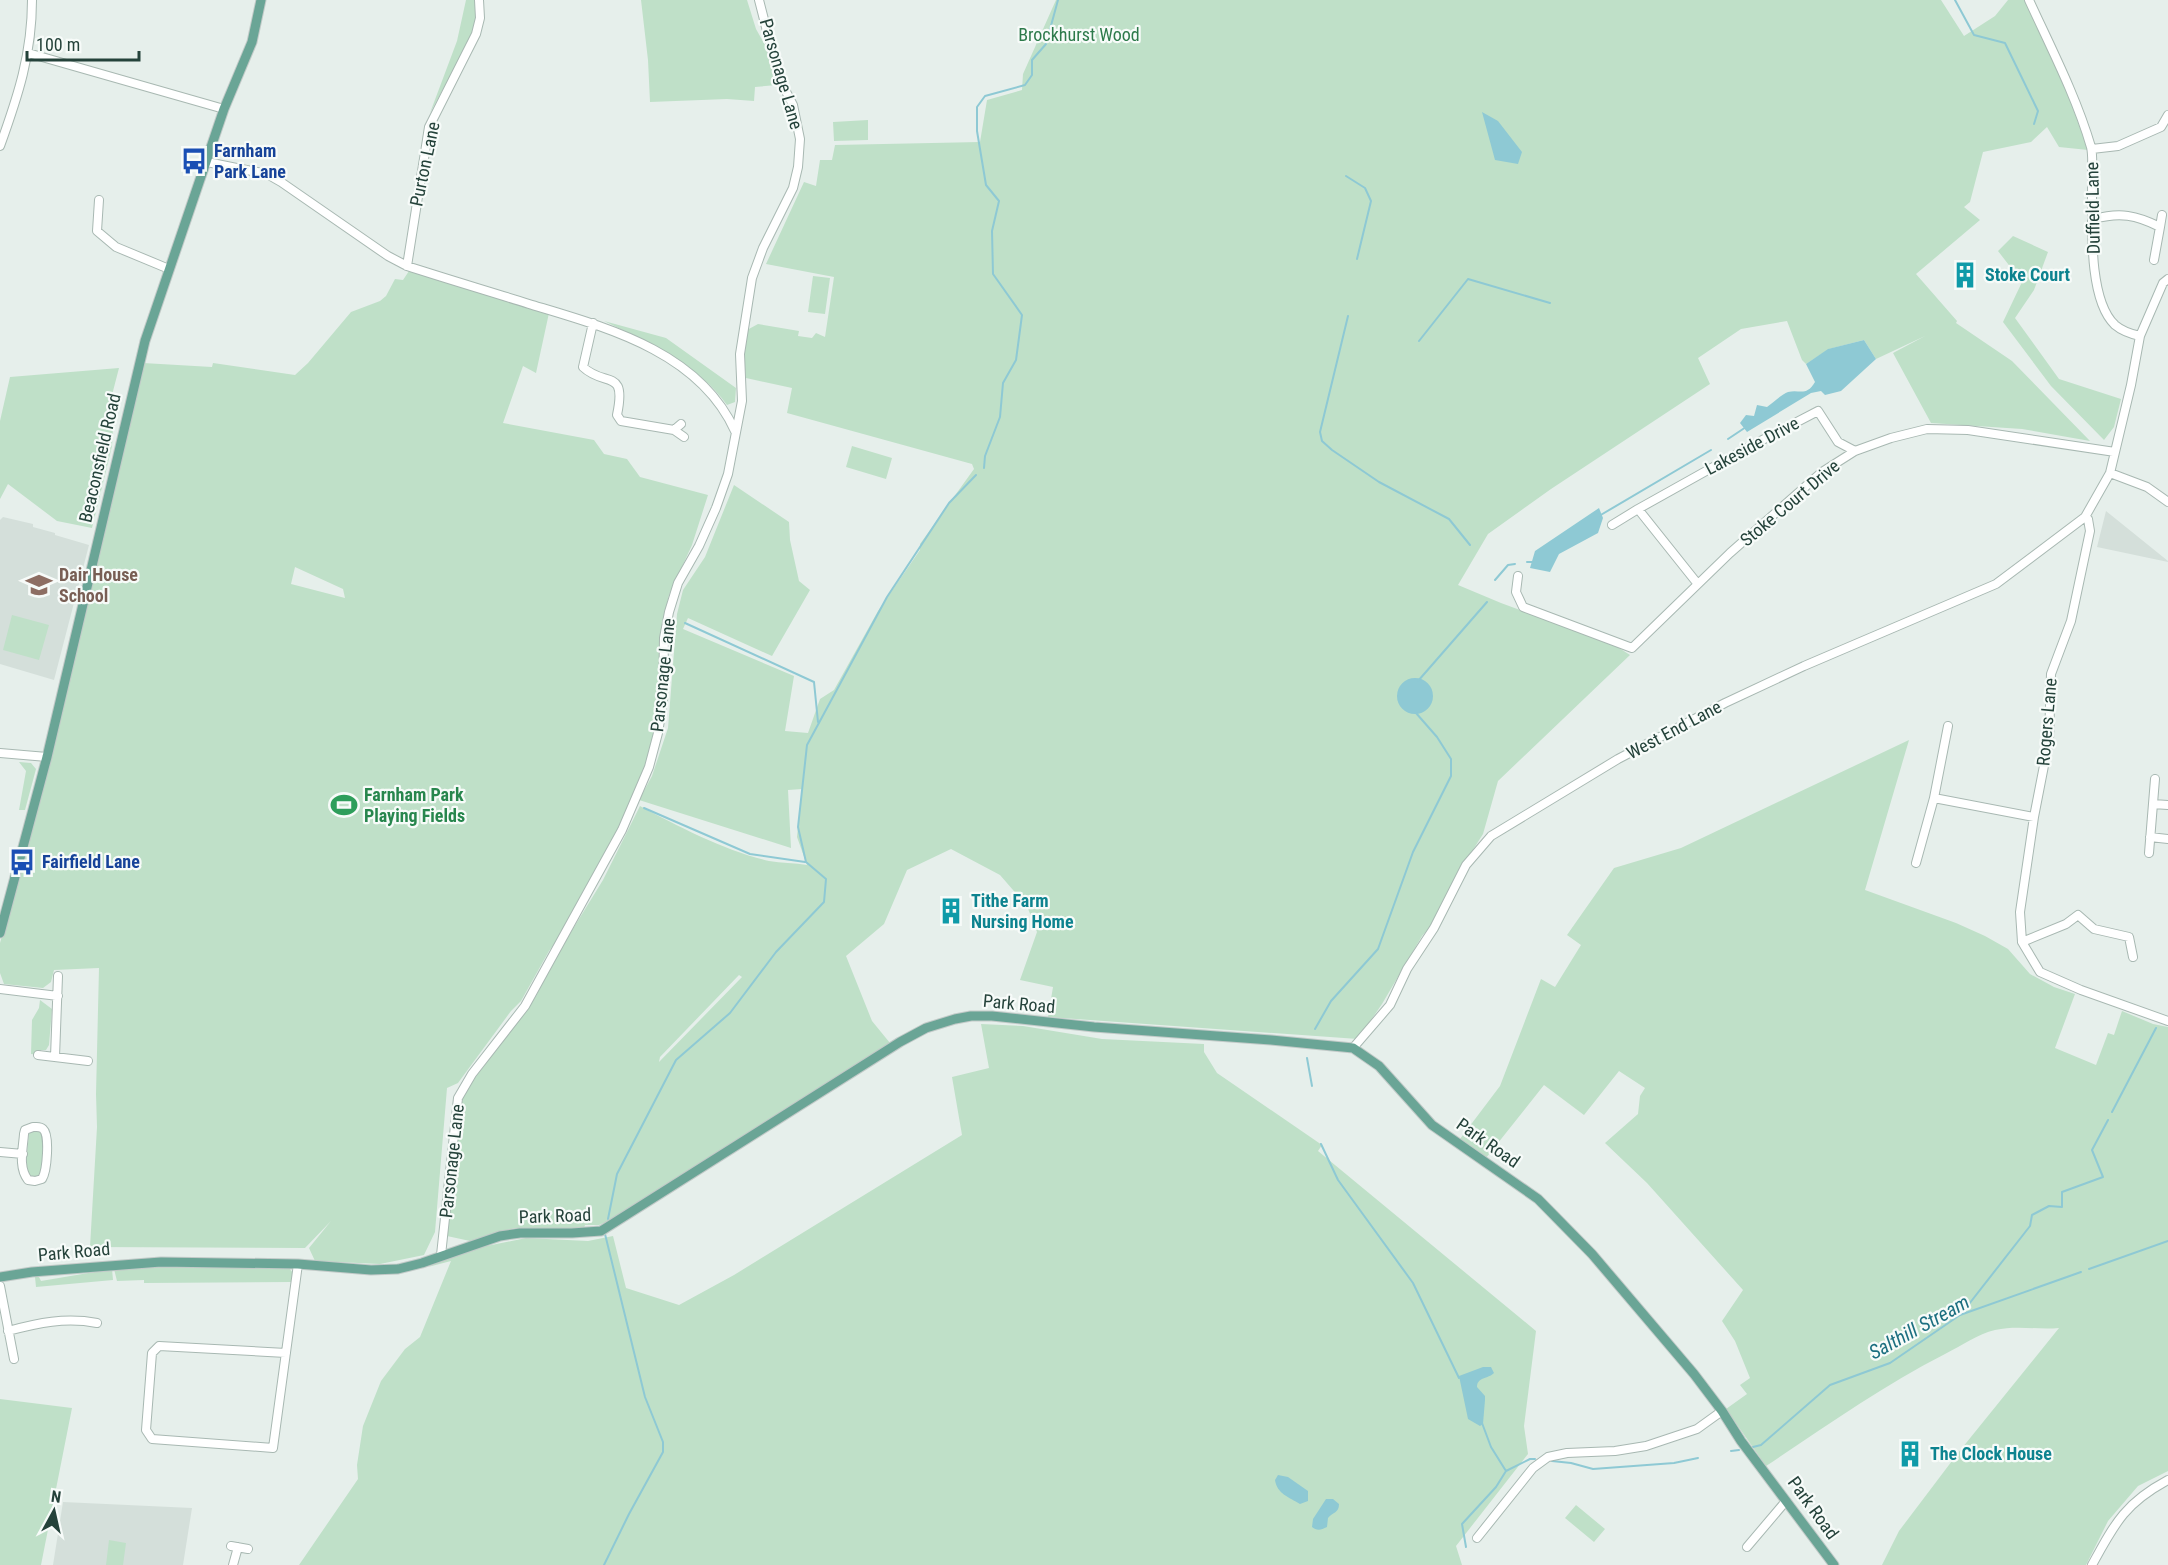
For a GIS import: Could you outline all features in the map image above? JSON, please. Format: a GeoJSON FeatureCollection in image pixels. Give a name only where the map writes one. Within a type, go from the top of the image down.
{"type":"FeatureCollection","features":[{"type":"Feature","properties":{"kind":"main road","name":"Beaconsfield Road"},"geometry":{"type":"LineString","coordinates":[[0,933],[47,758],[145,341],[224,109],[252,42],[261,0]]}},
{"type":"Feature","properties":{"kind":"main road","name":"Park Road"},"geometry":{"type":"LineString","coordinates":[[0,1277],[32,1272],[161,1262],[298,1264],[371,1270],[398,1269],[500,1236],[520,1233],[601,1231],[899,1043],[926,1028],[971,1016],[1353,1048],[1379,1066],[1432,1125],[1538,1199],[1567,1227],[1694,1374],[1834,1565]]}},
{"type":"Feature","properties":{"kind":"street"},"geometry":{"type":"LineString","coordinates":[[0,146],[21,86],[28,53],[32,0]]}},
{"type":"Feature","properties":{"kind":"street","name":"Purton Lane"},"geometry":{"type":"LineString","coordinates":[[407,266],[429,127],[476,34],[480,18],[479,0]]}},
{"type":"Feature","properties":{"kind":"street","name":"Parsonage Lane"},"geometry":{"type":"LineString","coordinates":[[441,1255],[458,1098],[472,1074],[525,1006],[622,830],[649,767],[658,733],[663,701],[664,638],[669,612],[678,583],[699,546],[728,474],[742,400],[740,354],[752,278],[763,248],[793,188],[798,166],[800,139],[793,105],[779,78],[759,0]]}},
{"type":"Feature","properties":{"kind":"street","name":"Duffield Lane"},"geometry":{"type":"LineString","coordinates":[[2029,0],[2061,69],[2092,149],[2094,219],[2091,249],[2099,295],[2114,325],[2128,333],[2140,336]]}},
{"type":"Feature","properties":{"kind":"street"},"geometry":{"type":"LineString","coordinates":[[28,53],[224,109]]}},
{"type":"Feature","properties":{"kind":"street"},"geometry":{"type":"LineString","coordinates":[[2092,149],[2118,146],[2164,128],[2168,115]]}},
{"type":"Feature","properties":{"kind":"street"},"geometry":{"type":"LineString","coordinates":[[207,162],[267,174],[388,256],[407,266],[593,323],[637,340],[703,383],[729,416],[736,431]]}},
{"type":"Feature","properties":{"kind":"street"},"geometry":{"type":"LineString","coordinates":[[99,200],[98,231],[116,247],[169,268]]}},
{"type":"Feature","properties":{"kind":"street"},"geometry":{"type":"LineString","coordinates":[[2094,219],[2125,214],[2160,227]]}},
{"type":"Feature","properties":{"kind":"street"},"geometry":{"type":"LineString","coordinates":[[2154,260],[2162,215]]}},
{"type":"Feature","properties":{"kind":"street"},"geometry":{"type":"LineString","coordinates":[[2085,517],[2110,473],[2140,336],[2163,283],[2168,279]]}},
{"type":"Feature","properties":{"kind":"street"},"geometry":{"type":"LineString","coordinates":[[593,323],[583,367],[589,372],[611,379],[620,388],[617,415],[621,422],[674,430],[684,437]]}},
{"type":"Feature","properties":{"kind":"street","name":"Lakeside Drive"},"geometry":{"type":"LineString","coordinates":[[1612,525],[1749,447],[1818,411],[1838,442],[1854,451]]}},
{"type":"Feature","properties":{"kind":"street"},"geometry":{"type":"LineString","coordinates":[[674,430],[681,424]]}},
{"type":"Feature","properties":{"kind":"street","name":"Stoke Court Drive"},"geometry":{"type":"LineString","coordinates":[[1518,576],[1514,587],[1523,607],[1632,648],[1697,583],[1822,472],[1854,451],[1891,438],[1927,429],[1938,429],[1968,430],[2115,452]]}},
{"type":"Feature","properties":{"kind":"street"},"geometry":{"type":"LineString","coordinates":[[2110,473],[2147,487],[2168,502]]}},
{"type":"Feature","properties":{"kind":"street"},"geometry":{"type":"LineString","coordinates":[[1638,509],[1697,583]]}},
{"type":"Feature","properties":{"kind":"street","name":"Rogers Lane"},"geometry":{"type":"LineString","coordinates":[[2085,517],[2088,519],[2090,531],[2071,621],[2051,674],[2049,740],[2034,817],[2020,912],[2022,942],[2040,972],[2081,990],[2168,1021]]}},
{"type":"Feature","properties":{"kind":"street","name":"West End Lane"},"geometry":{"type":"LineString","coordinates":[[1353,1048],[1390,1005],[1407,969],[1434,928],[1466,865],[1491,836],[1618,759],[1725,703],[1804,666],[1996,584],[2085,517]]}},
{"type":"Feature","properties":{"kind":"street"},"geometry":{"type":"LineString","coordinates":[[1916,863],[1934,798],[1948,726]]}},
{"type":"Feature","properties":{"kind":"street"},"geometry":{"type":"LineString","coordinates":[[0,753],[47,758]]}},
{"type":"Feature","properties":{"kind":"street"},"geometry":{"type":"LineString","coordinates":[[2149,853],[2155,779]]}},
{"type":"Feature","properties":{"kind":"street"},"geometry":{"type":"LineString","coordinates":[[1934,798],[2034,817]]}},
{"type":"Feature","properties":{"kind":"street"},"geometry":{"type":"LineString","coordinates":[[2153,804],[2168,805]]}},
{"type":"Feature","properties":{"kind":"street"},"geometry":{"type":"LineString","coordinates":[[2150,837],[2168,839]]}},
{"type":"Feature","properties":{"kind":"street"},"geometry":{"type":"LineString","coordinates":[[2022,942],[2066,924],[2078,915],[2094,928],[2129,937],[2133,957]]}},
{"type":"Feature","properties":{"kind":"street"},"geometry":{"type":"LineString","coordinates":[[56,1057],[58,976]]}},
{"type":"Feature","properties":{"kind":"street"},"geometry":{"type":"LineString","coordinates":[[0,989],[58,996]]}},
{"type":"Feature","properties":{"kind":"street"},"geometry":{"type":"LineString","coordinates":[[38,1055],[88,1061]]}},
{"type":"Feature","properties":{"kind":"street"},"geometry":{"type":"LineString","coordinates":[[40,1127],[47,1137],[45,1173],[42,1179],[28,1180],[23,1173],[23,1154],[25,1130],[40,1127]]}},
{"type":"Feature","properties":{"kind":"street"},"geometry":{"type":"LineString","coordinates":[[0,1152],[23,1154]]}},
{"type":"Feature","properties":{"kind":"street"},"geometry":{"type":"LineString","coordinates":[[286,1353],[159,1346],[152,1353],[146,1430],[148,1435],[152,1440],[273,1448],[286,1353],[298,1264]]}},
{"type":"Feature","properties":{"kind":"street"},"geometry":{"type":"LineString","coordinates":[[0,1286],[14,1359]]}},
{"type":"Feature","properties":{"kind":"street"},"geometry":{"type":"LineString","coordinates":[[8,1332],[42,1322],[78,1319],[97,1323]]}},
{"type":"Feature","properties":{"kind":"street"},"geometry":{"type":"LineString","coordinates":[[1477,1538],[1533,1468],[1548,1457],[1567,1453],[1615,1451],[1646,1446],[1697,1429],[1722,1411]]}},
{"type":"Feature","properties":{"kind":"street"},"geometry":{"type":"LineString","coordinates":[[2092,1565],[2113,1527],[2131,1505],[2145,1492],[2168,1479]]}},
{"type":"Feature","properties":{"kind":"street"},"geometry":{"type":"LineString","coordinates":[[1747,1547],[1786,1501]]}},
{"type":"Feature","properties":{"kind":"street"},"geometry":{"type":"LineString","coordinates":[[233,1565],[235,1546],[248,1549]]}},
{"type":"Feature","properties":{"kind":"shaded area"},"geometry":{"type":"Polygon","coordinates":[[[2106,511],[2168,561],[2168,562],[2097,547],[2106,511]]]}},
{"type":"Feature","properties":{"kind":"shaded area","name":"Dair House School"},"geometry":{"type":"Polygon","coordinates":[[[3,517],[33,524],[33,527],[89,545],[54,680],[0,664],[0,520],[3,517]]]}},
{"type":"Feature","properties":{"kind":"shaded area"},"geometry":{"type":"Polygon","coordinates":[[[63,1502],[192,1508],[183,1565],[53,1565],[63,1502]]]}},
{"type":"Feature","properties":{"kind":"green space"},"geometry":{"type":"Polygon","coordinates":[[[466,0],[477,0],[478,19],[472,36],[430,113],[457,41],[466,0]]]}},
{"type":"Feature","properties":{"kind":"green space"},"geometry":{"type":"Polygon","coordinates":[[[641,0],[747,0],[756,29],[765,45],[777,85],[755,87],[754,101],[727,99],[650,102],[641,0]]]}},
{"type":"Feature","properties":{"kind":"green space","name":"Brockhurst Wood"},"geometry":{"type":"Polygon","coordinates":[[[1056,0],[1941,0],[1964,36],[1995,16],[2008,0],[2025,0],[2059,70],[2088,150],[2059,147],[2047,127],[2031,142],[1983,152],[1970,202],[1964,207],[1980,220],[1916,274],[1957,321],[1956,323],[2012,361],[2090,441],[2022,429],[1931,423],[1893,353],[1925,336],[1876,359],[1864,340],[1829,349],[1806,364],[1802,360],[1787,321],[1741,329],[1698,358],[1710,384],[1551,489],[1488,534],[1458,585],[1616,646],[1630,655],[1498,781],[1483,834],[1457,875],[1432,925],[1422,936],[1382,1004],[1358,1039],[1048,1017],[1053,987],[1020,980],[1037,932],[1027,906],[1000,875],[951,849],[907,870],[884,924],[846,956],[872,1021],[890,1043],[615,1218],[599,1225],[585,1225],[584,1228],[575,1229],[515,1228],[470,1241],[447,1236],[463,1094],[536,996],[555,958],[603,880],[640,806],[686,830],[753,857],[807,865],[797,837],[802,789],[788,790],[791,848],[639,800],[652,776],[668,728],[677,614],[683,590],[705,557],[734,485],[789,522],[790,540],[799,581],[810,590],[772,656],[688,618],[683,629],[794,676],[785,731],[808,733],[820,699],[834,690],[878,611],[920,550],[920,544],[974,469],[972,464],[787,413],[792,388],[746,378],[744,362],[747,330],[758,324],[799,331],[798,336],[812,338],[816,333],[825,337],[834,277],[766,264],[804,182],[816,186],[820,160],[832,160],[835,145],[980,142],[987,100],[1022,90],[1023,74],[1056,0]],[[739,975],[660,1057],[659,1062],[742,977],[739,975]]]}},
{"type":"Feature","properties":{"kind":"green space"},"geometry":{"type":"Polygon","coordinates":[[[868,120],[868,140],[834,141],[833,122],[868,120]]]}},
{"type":"Feature","properties":{"kind":"green space"},"geometry":{"type":"Polygon","coordinates":[[[2013,236],[2048,252],[2034,290],[2015,318],[2059,379],[2121,399],[2114,427],[2104,440],[2051,386],[2003,322],[2022,282],[1998,251],[2013,236]]]}},
{"type":"Feature","properties":{"kind":"green space","name":"Farnham Park Playing Fields"},"geometry":{"type":"Polygon","coordinates":[[[409,271],[549,313],[536,373],[523,366],[503,423],[594,440],[604,454],[627,459],[640,477],[708,495],[692,545],[669,595],[662,624],[656,727],[646,764],[619,830],[571,921],[549,951],[521,1001],[511,1011],[458,1083],[447,1088],[435,1232],[424,1255],[380,1264],[315,1261],[309,1248],[331,1221],[305,1248],[90,1247],[97,1127],[99,968],[54,970],[51,982],[43,988],[4,984],[0,973],[0,943],[34,821],[143,363],[212,367],[213,363],[295,375],[351,312],[380,301],[386,296],[395,279],[403,280],[409,271]],[[295,567],[291,584],[345,598],[343,589],[295,567]]]}},
{"type":"Feature","properties":{"kind":"green space"},"geometry":{"type":"Polygon","coordinates":[[[813,276],[830,278],[825,314],[808,312],[813,276]]]}},
{"type":"Feature","properties":{"kind":"green space"},"geometry":{"type":"Polygon","coordinates":[[[604,321],[666,338],[736,388],[735,402],[727,405],[715,390],[687,366],[654,346],[604,321]]]}},
{"type":"Feature","properties":{"kind":"green space"},"geometry":{"type":"Polygon","coordinates":[[[119,368],[112,395],[112,446],[92,528],[57,521],[8,484],[0,499],[0,421],[10,377],[119,368]]]}},
{"type":"Feature","properties":{"kind":"green space"},"geometry":{"type":"Polygon","coordinates":[[[852,446],[892,458],[886,479],[846,467],[852,446]]]}},
{"type":"Feature","properties":{"kind":"green space"},"geometry":{"type":"Polygon","coordinates":[[[12,615],[49,625],[39,660],[3,650],[12,615]]]}},
{"type":"Feature","properties":{"kind":"green space"},"geometry":{"type":"Polygon","coordinates":[[[1909,740],[1865,890],[1985,936],[2008,949],[2030,974],[2054,987],[2075,994],[2055,1048],[2096,1065],[2108,1033],[2114,1035],[2122,1011],[2153,1024],[2168,1027],[2168,1471],[2138,1486],[2108,1521],[2086,1565],[1882,1565],[1899,1531],[1958,1453],[2059,1328],[2003,1329],[1976,1337],[1876,1393],[1766,1466],[1726,1409],[1747,1394],[1740,1385],[1750,1378],[1735,1341],[1722,1321],[1743,1290],[1647,1183],[1605,1143],[1638,1114],[1640,1096],[1645,1088],[1619,1071],[1584,1115],[1544,1085],[1486,1158],[1460,1139],[1500,1086],[1541,979],[1555,987],[1581,945],[1567,935],[1614,868],[1681,848],[1909,740]]]}},
{"type":"Feature","properties":{"kind":"green space"},"geometry":{"type":"Polygon","coordinates":[[[19,762],[31,763],[36,769],[25,810],[19,810],[26,771],[19,762]]]}},
{"type":"Feature","properties":{"kind":"green space"},"geometry":{"type":"Polygon","coordinates":[[[40,1000],[52,1009],[49,1045],[46,1050],[41,1050],[41,1055],[31,1054],[32,1020],[39,1008],[40,1000]]]}},
{"type":"Feature","properties":{"kind":"green space"},"geometry":{"type":"Polygon","coordinates":[[[981,1024],[1023,1026],[1102,1039],[1204,1044],[1204,1052],[1217,1073],[1322,1145],[1318,1151],[1536,1331],[1524,1426],[1528,1454],[1456,1546],[1462,1565],[299,1565],[358,1479],[357,1465],[363,1426],[381,1381],[405,1349],[420,1337],[451,1261],[428,1267],[467,1250],[526,1238],[588,1241],[613,1236],[626,1288],[679,1305],[734,1275],[962,1135],[952,1077],[989,1068],[981,1024]]]}},
{"type":"Feature","properties":{"kind":"green space"},"geometry":{"type":"Polygon","coordinates":[[[39,1130],[44,1136],[42,1172],[40,1177],[30,1178],[25,1172],[29,1134],[39,1130]]]}},
{"type":"Feature","properties":{"kind":"green space"},"geometry":{"type":"Polygon","coordinates":[[[145,1267],[289,1268],[293,1273],[291,1282],[144,1283],[144,1280],[117,1281],[114,1269],[145,1267]]]}},
{"type":"Feature","properties":{"kind":"green space"},"geometry":{"type":"Polygon","coordinates":[[[112,1269],[113,1280],[36,1287],[35,1277],[39,1277],[41,1281],[112,1269]]]}},
{"type":"Feature","properties":{"kind":"green space"},"geometry":{"type":"Polygon","coordinates":[[[0,1399],[72,1408],[41,1565],[0,1565],[0,1399]]]}},
{"type":"Feature","properties":{"kind":"green space"},"geometry":{"type":"Polygon","coordinates":[[[1576,1505],[1605,1529],[1594,1542],[1565,1518],[1576,1505]]]}},
{"type":"Feature","properties":{"kind":"green space"},"geometry":{"type":"Polygon","coordinates":[[[109,1540],[126,1543],[123,1565],[106,1565],[109,1540]]]}},
{"type":"Feature","properties":{"kind":"water"},"geometry":{"type":"Polygon","coordinates":[[[1482,112],[1498,121],[1522,152],[1518,164],[1495,160],[1482,112]]]}},
{"type":"Feature","properties":{"kind":"water"},"geometry":{"type":"Polygon","coordinates":[[[1864,340],[1876,359],[1841,391],[1825,395],[1821,391],[1811,393],[1747,432],[1740,423],[1746,415],[1754,416],[1757,405],[1767,407],[1788,392],[1803,392],[1812,387],[1815,382],[1806,364],[1828,349],[1864,340]]]}},
{"type":"Feature","properties":{"kind":"water"},"geometry":{"type":"Polygon","coordinates":[[[1599,508],[1603,518],[1598,533],[1559,554],[1550,572],[1530,568],[1535,551],[1599,508]]]}},
{"type":"Feature","properties":{"kind":"water"},"geometry":{"type":"Polygon","coordinates":[[[1415,678],[1428,683],[1433,696],[1428,709],[1415,714],[1402,709],[1397,696],[1402,683],[1415,678]]]}},
{"type":"Feature","properties":{"kind":"water"},"geometry":{"type":"Polygon","coordinates":[[[1483,1367],[1491,1367],[1494,1373],[1477,1384],[1485,1396],[1483,1424],[1480,1426],[1468,1419],[1459,1376],[1483,1367]]]}},
{"type":"Feature","properties":{"kind":"water"},"geometry":{"type":"Polygon","coordinates":[[[1278,1475],[1288,1477],[1308,1491],[1308,1501],[1300,1504],[1281,1492],[1275,1480],[1278,1475]]]}},
{"type":"Feature","properties":{"kind":"water"},"geometry":{"type":"Polygon","coordinates":[[[1326,1499],[1333,1499],[1339,1504],[1338,1509],[1328,1518],[1327,1527],[1316,1529],[1312,1527],[1313,1519],[1326,1499]]]}},
{"type":"Feature","properties":{"kind":"waterway"},"geometry":{"type":"LineString","coordinates":[[984,468],[985,456],[1000,417],[1003,383],[1016,360],[1022,315],[993,274],[992,231],[999,201],[986,185],[977,131],[977,107],[985,96],[1025,85],[1032,75],[1032,60],[1046,44],[1058,0]]}},
{"type":"Feature","properties":{"kind":"waterway"},"geometry":{"type":"LineString","coordinates":[[1955,0],[1974,35],[2005,43],[2038,111],[2034,124]]}},
{"type":"Feature","properties":{"kind":"waterway"},"geometry":{"type":"LineString","coordinates":[[1346,176],[1365,188],[1371,201],[1357,259]]}},
{"type":"Feature","properties":{"kind":"waterway"},"geometry":{"type":"LineString","coordinates":[[1419,341],[1468,279],[1550,303]]}},
{"type":"Feature","properties":{"kind":"waterway"},"geometry":{"type":"LineString","coordinates":[[1348,316],[1320,432],[1322,441],[1379,482],[1449,519],[1470,545]]}},
{"type":"Feature","properties":{"kind":"waterway"},"geometry":{"type":"LineString","coordinates":[[1728,439],[1746,427]]}},
{"type":"Feature","properties":{"kind":"waterway"},"geometry":{"type":"LineString","coordinates":[[1599,516],[1711,450]]}},
{"type":"Feature","properties":{"kind":"waterway"},"geometry":{"type":"LineString","coordinates":[[608,1219],[617,1174],[676,1060],[730,1013],[776,952],[824,902],[826,879],[806,862],[798,827],[807,745],[887,597],[949,503],[976,475]]}},
{"type":"Feature","properties":{"kind":"waterway"},"geometry":{"type":"LineString","coordinates":[[1527,562],[1534,562]]}},
{"type":"Feature","properties":{"kind":"waterway"},"geometry":{"type":"LineString","coordinates":[[1495,580],[1508,565],[1515,564]]}},
{"type":"Feature","properties":{"kind":"waterway"},"geometry":{"type":"LineString","coordinates":[[1418,681],[1487,602]]}},
{"type":"Feature","properties":{"kind":"waterway"},"geometry":{"type":"LineString","coordinates":[[685,623],[814,682],[818,722]]}},
{"type":"Feature","properties":{"kind":"waterway"},"geometry":{"type":"LineString","coordinates":[[1315,1029],[1331,1001],[1378,949],[1413,852],[1451,776],[1451,759],[1437,737],[1416,713]]}},
{"type":"Feature","properties":{"kind":"waterway"},"geometry":{"type":"LineString","coordinates":[[644,808],[750,854],[805,862]]}},
{"type":"Feature","properties":{"kind":"waterway"},"geometry":{"type":"LineString","coordinates":[[2112,1112],[2156,1028]]}},
{"type":"Feature","properties":{"kind":"waterway"},"geometry":{"type":"LineString","coordinates":[[1307,1058],[1312,1086]]}},
{"type":"Feature","properties":{"kind":"waterway"},"geometry":{"type":"LineString","coordinates":[[1962,1313],[2030,1226],[2032,1215],[2049,1206],[2062,1207],[2062,1192],[2103,1177],[2092,1150],[2108,1120]]}},
{"type":"Feature","properties":{"kind":"waterway"},"geometry":{"type":"LineString","coordinates":[[1321,1144],[1338,1180],[1413,1283],[1459,1378]]}},
{"type":"Feature","properties":{"kind":"waterway"},"geometry":{"type":"LineString","coordinates":[[604,1565],[663,1452],[663,1442],[645,1397],[605,1234]]}},
{"type":"Feature","properties":{"kind":"waterway","name":"Salthill Stream"},"geometry":{"type":"LineString","coordinates":[[2089,1269],[2168,1241]]}},
{"type":"Feature","properties":{"kind":"waterway","name":"Salthill Stream"},"geometry":{"type":"LineString","coordinates":[[1753,1447],[1761,1445],[1830,1385],[1890,1363],[1960,1315],[2081,1272]]}},
{"type":"Feature","properties":{"kind":"waterway"},"geometry":{"type":"LineString","coordinates":[[1482,1423],[1491,1447],[1506,1471]]}},
{"type":"Feature","properties":{"kind":"waterway","name":"Salthill Stream"},"geometry":{"type":"LineString","coordinates":[[1731,1451],[1739,1450]]}},
{"type":"Feature","properties":{"kind":"waterway","name":"Salthill Stream"},"geometry":{"type":"LineString","coordinates":[[1552,1461],[1593,1469],[1674,1463],[1698,1458]]}},
{"type":"Feature","properties":{"kind":"waterway","name":"Salthill Stream"},"geometry":{"type":"LineString","coordinates":[[1466,1547],[1462,1524],[1496,1487],[1506,1471],[1530,1459],[1535,1459]]}},
{"type":"Feature","properties":{"kind":"place","name":"Farnham Park Lane"},"geometry":{"type":"Point","coordinates":[194,161]}},
{"type":"Feature","properties":{"kind":"place","name":"Stoke Court"},"geometry":{"type":"Point","coordinates":[1965,275]}},
{"type":"Feature","properties":{"kind":"place","name":"Dair House School"},"geometry":{"type":"Point","coordinates":[39,585]}},
{"type":"Feature","properties":{"kind":"place","name":"Farnham Park Playing Fields"},"geometry":{"type":"Point","coordinates":[344,805]}},
{"type":"Feature","properties":{"kind":"place","name":"Fairfield Lane"},"geometry":{"type":"Point","coordinates":[22,862]}},
{"type":"Feature","properties":{"kind":"place","name":"Tithe Farm Nursing Home"},"geometry":{"type":"Point","coordinates":[951,911]}},
{"type":"Feature","properties":{"kind":"place","name":"The Clock House"},"geometry":{"type":"Point","coordinates":[1910,1454]}}]}
